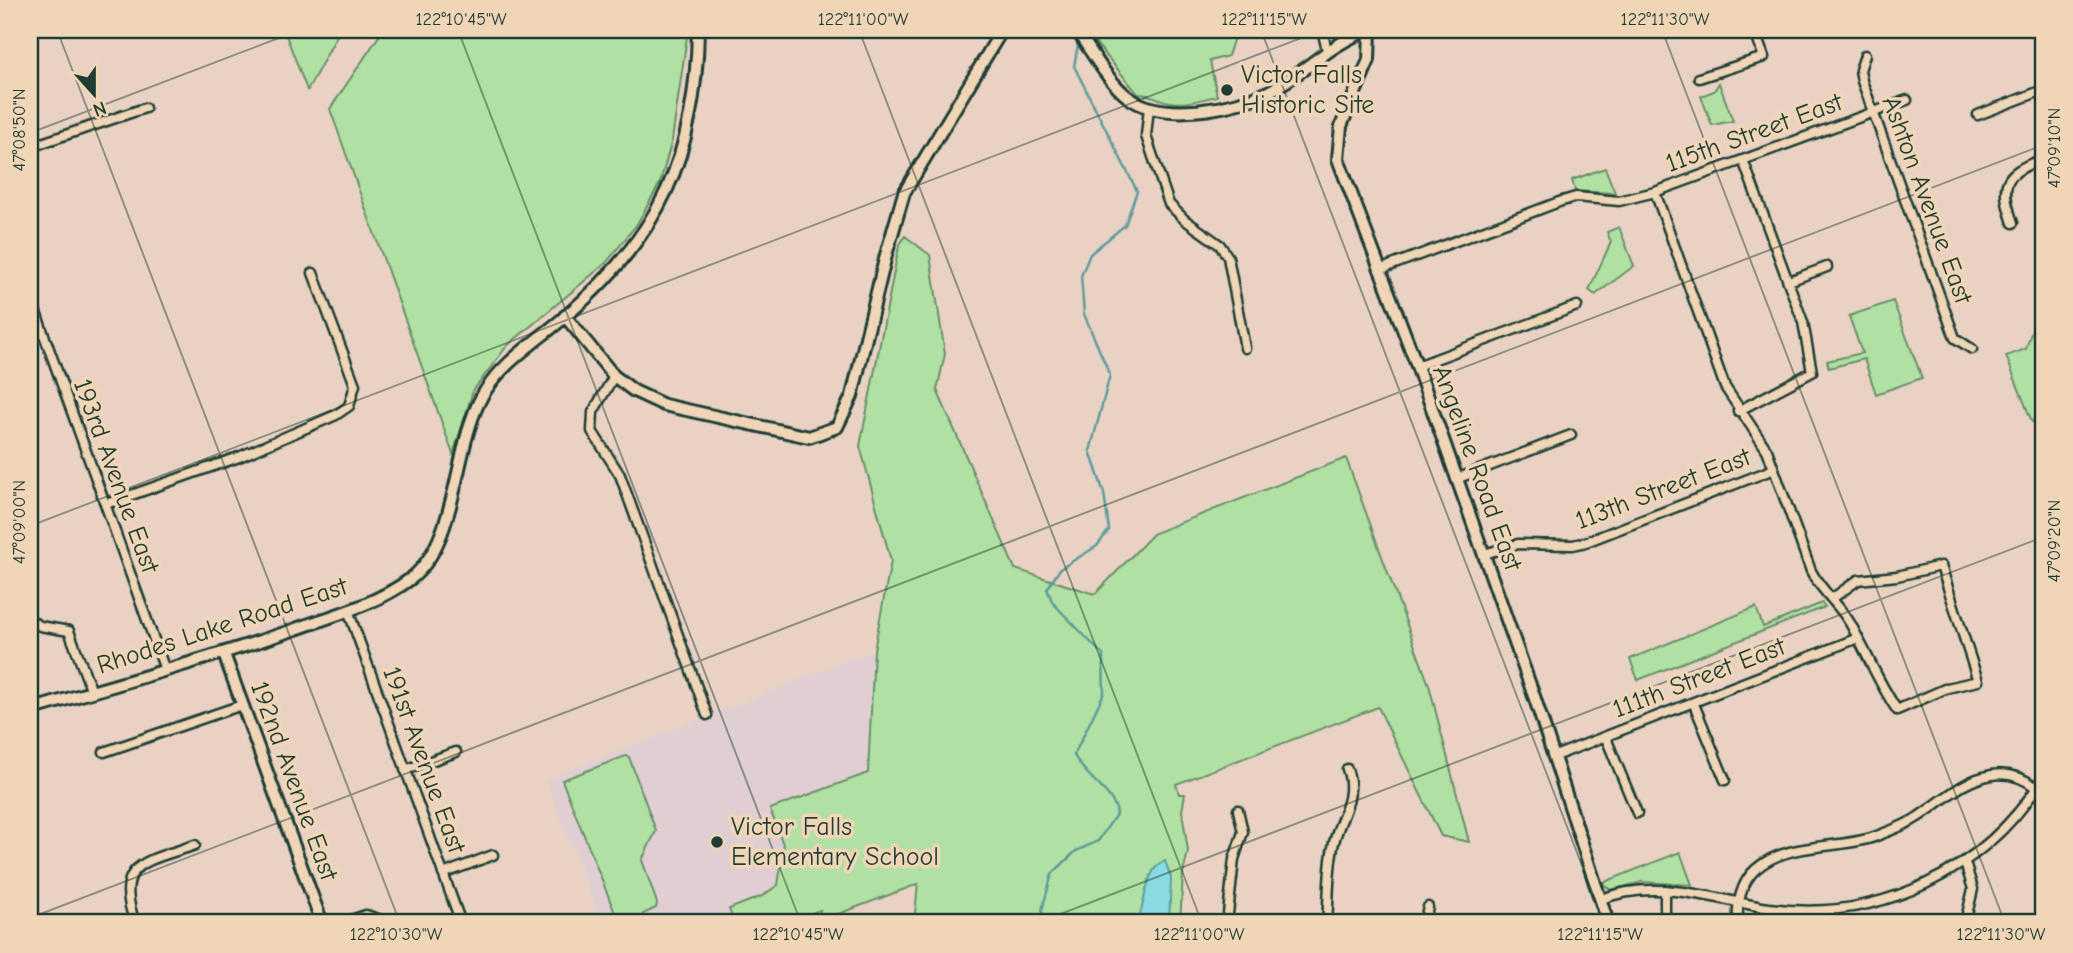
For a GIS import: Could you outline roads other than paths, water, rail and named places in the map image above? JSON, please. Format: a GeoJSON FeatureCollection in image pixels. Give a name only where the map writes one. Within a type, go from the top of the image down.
{"type":"FeatureCollection","features":[{"type":"Feature","properties":{"kind":"street","name":"Rhodes Lake Road East"},"geometry":{"type":"LineString","coordinates":[[30,710],[224,654],[348,610],[399,587],[426,564],[440,533],[481,398],[516,355],[565,316],[626,258],[658,211],[685,139],[696,76],[698,30]]}},
{"type":"Feature","properties":{"kind":"street"},"geometry":{"type":"LineString","coordinates":[[565,316],[614,376],[646,397],[695,413],[809,437],[837,426],[846,413],[852,396],[904,193],[935,136],[1002,30]]}},
{"type":"Feature","properties":{"kind":"street"},"geometry":{"type":"LineString","coordinates":[[1076,30],[1128,97],[1164,112],[1182,112],[1259,95],[1288,80],[1327,50],[1369,30]]}},
{"type":"Feature","properties":{"kind":"street"},"geometry":{"type":"LineString","coordinates":[[1322,30],[1327,50]]}},
{"type":"Feature","properties":{"kind":"street","name":"Angeline Road East"},"geometry":{"type":"LineString","coordinates":[[1369,30],[1369,60],[1341,126],[1337,149],[1555,756],[1608,923]]}},
{"type":"Feature","properties":{"kind":"street"},"geometry":{"type":"LineString","coordinates":[[1699,78],[1763,57],[1754,30]]}},
{"type":"Feature","properties":{"kind":"street","name":"Ashton Avenue East"},"geometry":{"type":"LineString","coordinates":[[1865,55],[1860,70],[1873,112],[1955,338],[1972,349]]}},
{"type":"Feature","properties":{"kind":"street"},"geometry":{"type":"LineString","coordinates":[[1978,115],[2043,90]]}},
{"type":"Feature","properties":{"kind":"street","name":"115th Street East"},"geometry":{"type":"LineString","coordinates":[[1379,270],[1576,197],[1619,201],[1655,192],[1907,100]]}},
{"type":"Feature","properties":{"kind":"street"},"geometry":{"type":"LineString","coordinates":[[1149,107],[1146,136],[1169,204],[1185,220],[1220,245],[1228,257],[1245,348]]}},
{"type":"Feature","properties":{"kind":"street"},"geometry":{"type":"LineString","coordinates":[[30,147],[145,108]]}},
{"type":"Feature","properties":{"kind":"street"},"geometry":{"type":"LineString","coordinates":[[2012,223],[2004,191],[2012,173],[2020,167],[2043,159]]}},
{"type":"Feature","properties":{"kind":"street"},"geometry":{"type":"LineString","coordinates":[[1738,411],[1812,372],[1803,322],[1743,160]]}},
{"type":"Feature","properties":{"kind":"street"},"geometry":{"type":"LineString","coordinates":[[1655,192],[1725,387],[1738,411],[1763,443],[1811,571],[1858,638],[1878,682],[1897,710],[1947,688],[1978,681],[1941,566],[1898,576],[1858,580],[1832,598]]}},
{"type":"Feature","properties":{"kind":"street"},"geometry":{"type":"LineString","coordinates":[[1789,281],[1827,267]]}},
{"type":"Feature","properties":{"kind":"street"},"geometry":{"type":"LineString","coordinates":[[106,504],[239,457],[336,415],[349,406],[355,385],[313,272]]}},
{"type":"Feature","properties":{"kind":"street","name":"193rd Avenue East"},"geometry":{"type":"LineString","coordinates":[[30,296],[60,387],[106,504],[164,670]]}},
{"type":"Feature","properties":{"kind":"street"},"geometry":{"type":"LineString","coordinates":[[1417,366],[1577,306]]}},
{"type":"Feature","properties":{"kind":"street"},"geometry":{"type":"LineString","coordinates":[[614,376],[593,412],[592,431],[620,475],[707,715]]}},
{"type":"Feature","properties":{"kind":"street"},"geometry":{"type":"LineString","coordinates":[[1456,478],[1571,435]]}},
{"type":"Feature","properties":{"kind":"street","name":"113th Street East"},"geometry":{"type":"LineString","coordinates":[[1484,554],[1518,544],[1573,545],[1586,542],[1774,469]]}},
{"type":"Feature","properties":{"kind":"street","name":"191st Avenue East"},"geometry":{"type":"LineString","coordinates":[[348,610],[461,923]]}},
{"type":"Feature","properties":{"kind":"street"},"geometry":{"type":"LineString","coordinates":[[30,620],[40,626],[69,631],[93,692]]}},
{"type":"Feature","properties":{"kind":"street","name":"111th Street East"},"geometry":{"type":"LineString","coordinates":[[1555,756],[1858,638]]}},
{"type":"Feature","properties":{"kind":"street","name":"192nd Avenue East"},"geometry":{"type":"LineString","coordinates":[[224,654],[322,923]]}},
{"type":"Feature","properties":{"kind":"street"},"geometry":{"type":"LineString","coordinates":[[1694,704],[1725,780]]}},
{"type":"Feature","properties":{"kind":"street"},"geometry":{"type":"LineString","coordinates":[[104,752],[242,705]]}},
{"type":"Feature","properties":{"kind":"street"},"geometry":{"type":"LineString","coordinates":[[1606,737],[1637,813]]}},
{"type":"Feature","properties":{"kind":"street"},"geometry":{"type":"LineString","coordinates":[[405,769],[456,752]]}},
{"type":"Feature","properties":{"kind":"street"},"geometry":{"type":"LineString","coordinates":[[1326,923],[1333,845],[1350,799],[1347,769]]}},
{"type":"Feature","properties":{"kind":"street"},"geometry":{"type":"LineString","coordinates":[[1739,923],[1740,902],[1746,882],[1763,864],[1795,850],[1857,841],[1903,825],[1971,781],[2005,774],[2027,780],[2038,788]]}},
{"type":"Feature","properties":{"kind":"street"},"geometry":{"type":"LineString","coordinates":[[1601,899],[1640,890],[1665,890],[1703,893],[1740,902],[1803,911],[1856,906],[1897,896],[1935,881],[1965,863],[2012,821],[2043,778]]}},
{"type":"Feature","properties":{"kind":"street"},"geometry":{"type":"LineString","coordinates":[[1227,923],[1234,859],[1242,832],[1238,810]]}},
{"type":"Feature","properties":{"kind":"street"},"geometry":{"type":"LineString","coordinates":[[135,923],[126,896],[132,874],[141,865],[195,845]]}},
{"type":"Feature","properties":{"kind":"street"},"geometry":{"type":"LineString","coordinates":[[443,874],[494,855]]}},
{"type":"Feature","properties":{"kind":"street"},"geometry":{"type":"LineString","coordinates":[[1965,863],[1973,889],[1965,923]]}},
{"type":"Feature","properties":{"kind":"street"},"geometry":{"type":"LineString","coordinates":[[1665,890],[1665,923]]}},
{"type":"Feature","properties":{"kind":"street"},"geometry":{"type":"LineString","coordinates":[[1424,923],[1429,906]]}},
{"type":"Feature","properties":{"kind":"street"},"geometry":{"type":"LineString","coordinates":[[341,923],[366,915],[390,923]]}},
{"type":"Feature","properties":{"kind":"water"},"geometry":{"type":"Polygon","coordinates":[[[1165,861],[1171,878],[1169,923],[1137,923],[1149,879],[1158,865],[1165,861]]]}},
{"type":"Feature","properties":{"kind":"waterway"},"geometry":{"type":"LineString","coordinates":[[1043,923],[1042,910],[1052,874],[1076,851],[1098,841],[1117,813],[1105,791],[1085,771],[1074,755],[1104,693],[1103,655],[1053,603],[1047,589],[1060,569],[1097,546],[1109,530],[1104,493],[1090,451],[1110,375],[1084,314],[1081,276],[1090,254],[1125,225],[1137,191],[1074,66],[1078,45]]}},
{"type":"Feature","properties":{"kind":"place","name":"Victor Falls Historic Site"},"geometry":{"type":"Point","coordinates":[1227,90]}},
{"type":"Feature","properties":{"kind":"place","name":"Victor Falls Elementary School"},"geometry":{"type":"Point","coordinates":[717,842]}}]}
